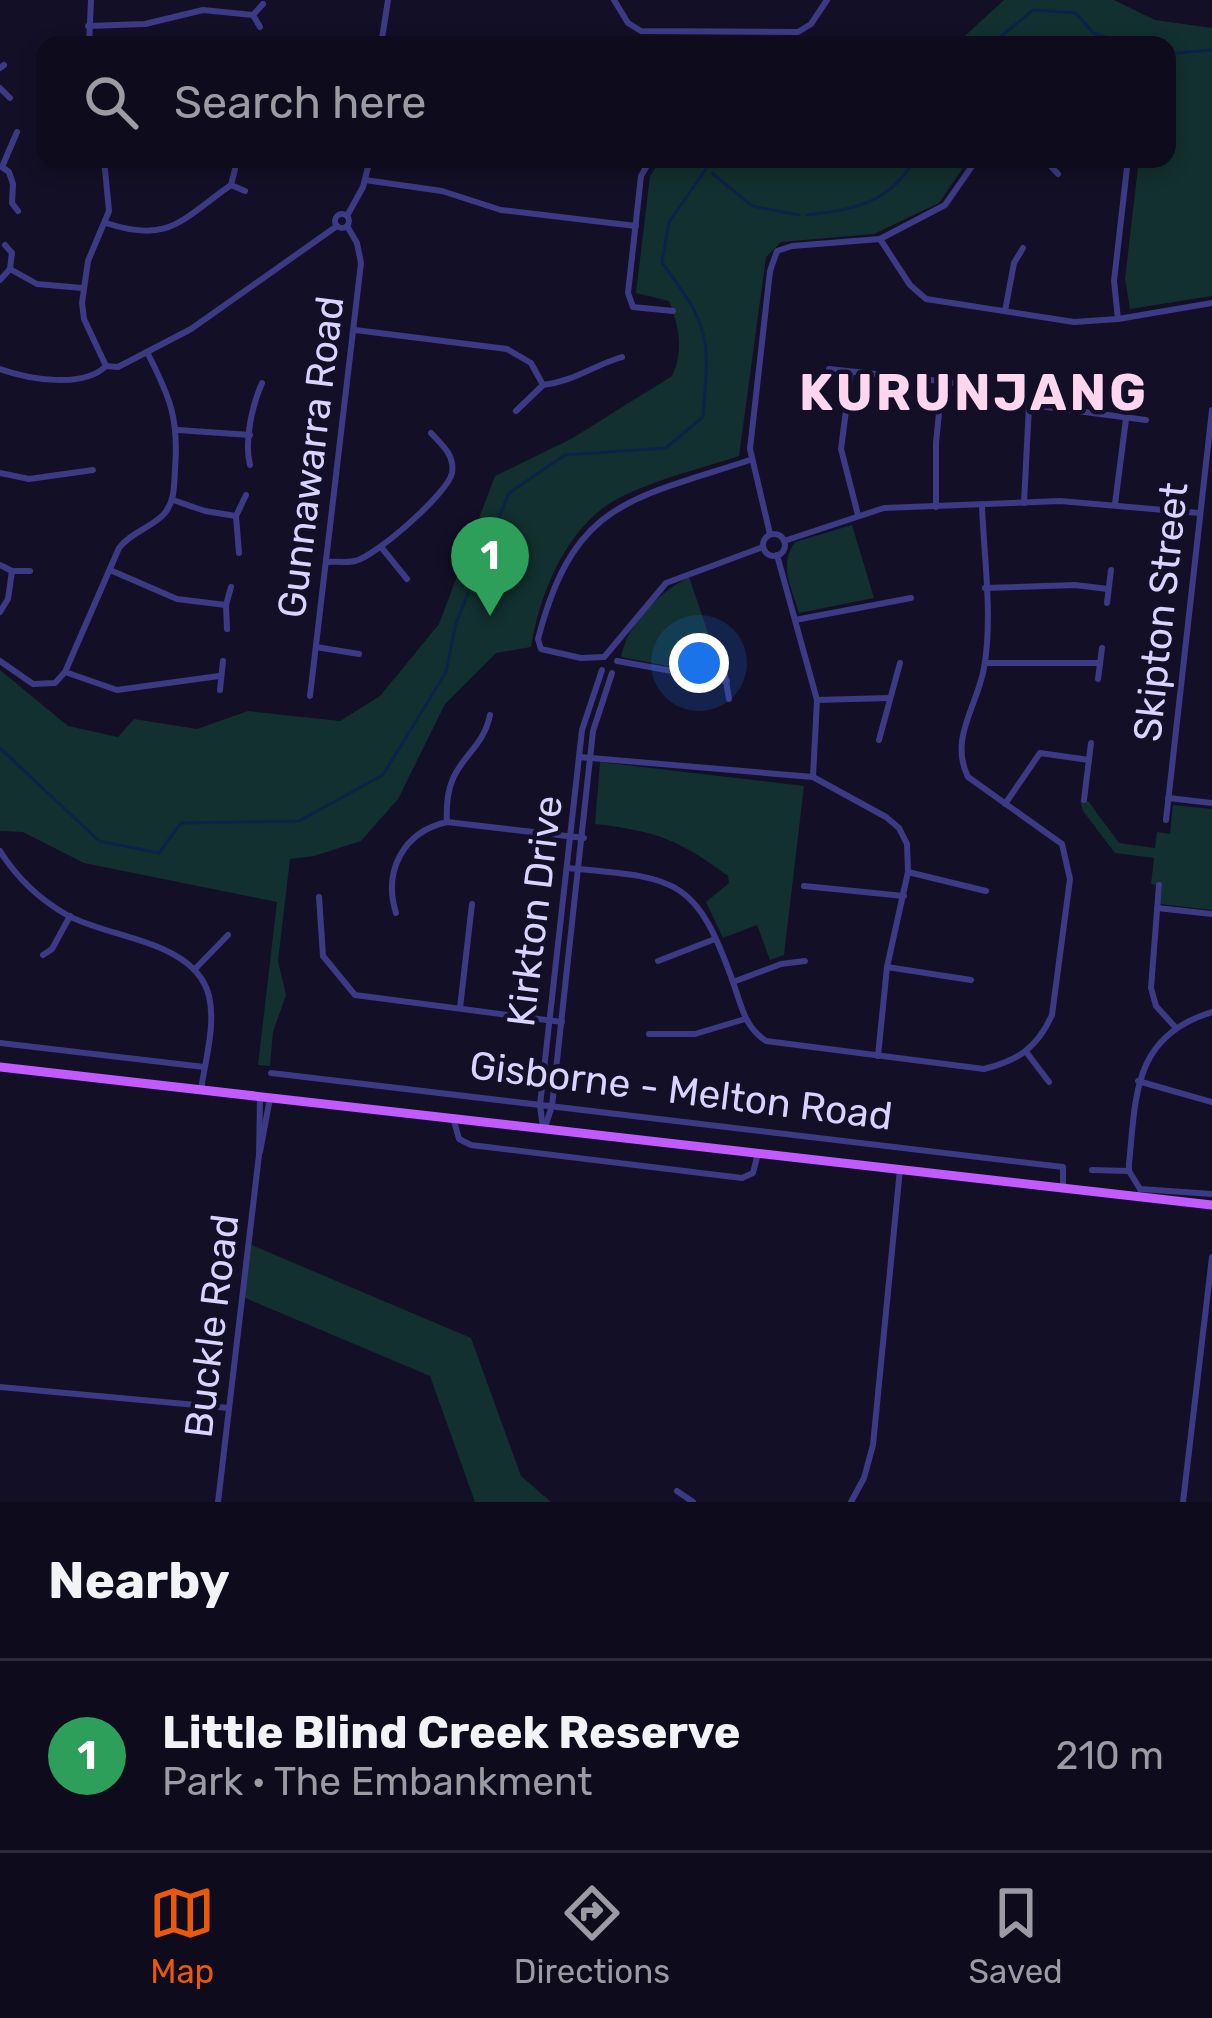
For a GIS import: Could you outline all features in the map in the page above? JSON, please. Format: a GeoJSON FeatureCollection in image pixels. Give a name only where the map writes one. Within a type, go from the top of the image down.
{"type":"FeatureCollection","features":[{"type":"Feature","properties":{"kind":"main road","name":"Gisborne - Melton Road"},"geometry":{"type":"LineString","coordinates":[[0,1067],[1212,1205]]}},
{"type":"Feature","properties":{"kind":"street"},"geometry":{"type":"LineString","coordinates":[[89,36],[91,0]]}},
{"type":"Feature","properties":{"kind":"street"},"geometry":{"type":"LineString","coordinates":[[383,36],[388,0]]}},
{"type":"Feature","properties":{"kind":"street"},"geometry":{"type":"LineString","coordinates":[[614,0],[628,23],[641,32],[798,32],[811,24],[827,0]]}},
{"type":"Feature","properties":{"kind":"street"},"geometry":{"type":"LineString","coordinates":[[254,15],[263,4]]}},
{"type":"Feature","properties":{"kind":"street"},"geometry":{"type":"LineString","coordinates":[[88,26],[146,24],[203,10],[254,15]]}},
{"type":"Feature","properties":{"kind":"street"},"geometry":{"type":"LineString","coordinates":[[254,15],[260,27]]}},
{"type":"Feature","properties":{"kind":"street"},"geometry":{"type":"LineString","coordinates":[[662,32],[663,36]]}},
{"type":"Feature","properties":{"kind":"street"},"geometry":{"type":"LineString","coordinates":[[0,88],[10,98]]}},
{"type":"Feature","properties":{"kind":"street"},"geometry":{"type":"LineString","coordinates":[[17,132],[1,168],[9,172],[12,203],[18,211]]}},
{"type":"Feature","properties":{"kind":"street"},"geometry":{"type":"LineString","coordinates":[[106,168],[110,194],[106,223],[88,261],[82,288],[84,320],[106,366]]}},
{"type":"Feature","properties":{"kind":"street"},"geometry":{"type":"LineString","coordinates":[[337,226],[338,215],[347,216],[367,168]]}},
{"type":"Feature","properties":{"kind":"street"},"geometry":{"type":"LineString","coordinates":[[646,168],[628,293],[633,307],[673,311]]}},
{"type":"Feature","properties":{"kind":"street"},"geometry":{"type":"LineString","coordinates":[[604,656],[666,583],[763,547],[770,534],[751,460],[770,271],[777,251],[880,239],[945,206],[971,168]]}},
{"type":"Feature","properties":{"kind":"street"},"geometry":{"type":"LineString","coordinates":[[1052,168],[1058,174]]}},
{"type":"Feature","properties":{"kind":"street"},"geometry":{"type":"LineString","coordinates":[[1118,319],[1114,281],[1127,168]]}},
{"type":"Feature","properties":{"kind":"street"},"geometry":{"type":"LineString","coordinates":[[106,223],[141,233],[167,230],[231,185],[235,170]]}},
{"type":"Feature","properties":{"kind":"street"},"geometry":{"type":"LineString","coordinates":[[364,180],[442,191],[501,211],[636,226]]}},
{"type":"Feature","properties":{"kind":"street"},"geometry":{"type":"LineString","coordinates":[[231,185],[245,191]]}},
{"type":"Feature","properties":{"kind":"street","name":"Gunnawarra Road"},"geometry":{"type":"LineString","coordinates":[[310,696],[361,262],[347,216]]}},
{"type":"Feature","properties":{"kind":"street"},"geometry":{"type":"LineString","coordinates":[[106,366],[118,367],[191,329],[337,226],[347,226]]}},
{"type":"Feature","properties":{"kind":"street"},"geometry":{"type":"LineString","coordinates":[[880,239],[910,285],[926,299],[1074,322],[1212,303]]}},
{"type":"Feature","properties":{"kind":"street"},"geometry":{"type":"LineString","coordinates":[[0,280],[10,269],[12,253],[4,245]]}},
{"type":"Feature","properties":{"kind":"street"},"geometry":{"type":"LineString","coordinates":[[1005,311],[1014,263],[1023,248]]}},
{"type":"Feature","properties":{"kind":"street"},"geometry":{"type":"LineString","coordinates":[[10,269],[37,284],[82,288]]}},
{"type":"Feature","properties":{"kind":"street"},"geometry":{"type":"LineString","coordinates":[[355,329],[507,350],[530,363],[543,385]]}},
{"type":"Feature","properties":{"kind":"street"},"geometry":{"type":"LineString","coordinates":[[0,661],[33,684],[55,683],[65,672],[126,539],[153,523],[173,500],[178,430],[171,400],[147,352]]}},
{"type":"Feature","properties":{"kind":"street"},"geometry":{"type":"LineString","coordinates":[[516,412],[543,385],[574,380],[597,364],[622,357]]}},
{"type":"Feature","properties":{"kind":"street"},"geometry":{"type":"LineString","coordinates":[[0,369],[51,381],[100,373],[106,366]]}},
{"type":"Feature","properties":{"kind":"street"},"geometry":{"type":"LineString","coordinates":[[830,369],[875,374]]}},
{"type":"Feature","properties":{"kind":"street"},"geometry":{"type":"LineString","coordinates":[[851,372],[841,449],[858,514]]}},
{"type":"Feature","properties":{"kind":"street"},"geometry":{"type":"LineString","coordinates":[[916,378],[968,386]]}},
{"type":"Feature","properties":{"kind":"street"},"geometry":{"type":"LineString","coordinates":[[936,507],[942,382]]}},
{"type":"Feature","properties":{"kind":"street"},"geometry":{"type":"LineString","coordinates":[[250,465],[254,401],[262,383]]}},
{"type":"Feature","properties":{"kind":"street"},"geometry":{"type":"LineString","coordinates":[[1008,402],[1146,420]]}},
{"type":"Feature","properties":{"kind":"street"},"geometry":{"type":"LineString","coordinates":[[1024,503],[1029,405]]}},
{"type":"Feature","properties":{"kind":"street","name":"Skipton Street"},"geometry":{"type":"LineString","coordinates":[[1166,820],[1212,410]]}},
{"type":"Feature","properties":{"kind":"street"},"geometry":{"type":"LineString","coordinates":[[1115,504],[1126,419]]}},
{"type":"Feature","properties":{"kind":"street"},"geometry":{"type":"LineString","coordinates":[[178,430],[250,435]]}},
{"type":"Feature","properties":{"kind":"street"},"geometry":{"type":"LineString","coordinates":[[327,562],[358,561],[381,547],[446,488],[453,471],[450,453],[431,433]]}},
{"type":"Feature","properties":{"kind":"street"},"geometry":{"type":"LineString","coordinates":[[727,681],[637,667],[604,656],[549,654],[538,639],[560,570],[591,530],[629,500],[751,460]]}},
{"type":"Feature","properties":{"kind":"street"},"geometry":{"type":"LineString","coordinates":[[0,473],[29,479],[92,470]]}},
{"type":"Feature","properties":{"kind":"street"},"geometry":{"type":"LineString","coordinates":[[239,553],[236,516],[246,495]]}},
{"type":"Feature","properties":{"kind":"street"},"geometry":{"type":"LineString","coordinates":[[173,500],[236,516]]}},
{"type":"Feature","properties":{"kind":"street"},"geometry":{"type":"LineString","coordinates":[[784,541],[884,508],[1115,504],[1199,513]]}},
{"type":"Feature","properties":{"kind":"street"},"geometry":{"type":"LineString","coordinates":[[568,868],[662,880],[700,907],[746,1019],[766,1041],[984,1069],[1027,1053],[1052,1015],[1069,860],[1062,844],[968,777],[959,748],[985,663],[982,506]]}},
{"type":"Feature","properties":{"kind":"street"},"geometry":{"type":"LineString","coordinates":[[770,534],[784,541],[784,550],[777,556]]}},
{"type":"Feature","properties":{"kind":"street"},"geometry":{"type":"LineString","coordinates":[[381,547],[407,579]]}},
{"type":"Feature","properties":{"kind":"street"},"geometry":{"type":"LineString","coordinates":[[763,547],[777,556]]}},
{"type":"Feature","properties":{"kind":"street"},"geometry":{"type":"LineString","coordinates":[[777,556],[818,700],[813,777]]}},
{"type":"Feature","properties":{"kind":"street"},"geometry":{"type":"LineString","coordinates":[[0,565],[12,571],[31,571]]}},
{"type":"Feature","properties":{"kind":"street"},"geometry":{"type":"LineString","coordinates":[[110,570],[177,599],[226,605]]}},
{"type":"Feature","properties":{"kind":"street"},"geometry":{"type":"LineString","coordinates":[[1107,604],[1111,570]]}},
{"type":"Feature","properties":{"kind":"street"},"geometry":{"type":"LineString","coordinates":[[0,612],[8,598],[12,571]]}},
{"type":"Feature","properties":{"kind":"street"},"geometry":{"type":"LineString","coordinates":[[227,629],[231,587]]}},
{"type":"Feature","properties":{"kind":"street"},"geometry":{"type":"LineString","coordinates":[[985,587],[1108,589]]}},
{"type":"Feature","properties":{"kind":"street"},"geometry":{"type":"LineString","coordinates":[[795,620],[911,598]]}},
{"type":"Feature","properties":{"kind":"street"},"geometry":{"type":"LineString","coordinates":[[617,660],[619,642]]}},
{"type":"Feature","properties":{"kind":"street"},"geometry":{"type":"LineString","coordinates":[[316,647],[359,654]]}},
{"type":"Feature","properties":{"kind":"street"},"geometry":{"type":"LineString","coordinates":[[1098,679],[1102,648]]}},
{"type":"Feature","properties":{"kind":"street","name":"Kirkton Drive"},"geometry":{"type":"LineString","coordinates":[[544,1130],[540,1105],[582,730],[604,656]]}},
{"type":"Feature","properties":{"kind":"street"},"geometry":{"type":"LineString","coordinates":[[581,658],[614,672],[637,667]]}},
{"type":"Feature","properties":{"kind":"street","name":"Kirkton Drive"},"geometry":{"type":"LineString","coordinates":[[544,1130],[552,1106],[597,717],[617,660]]}},
{"type":"Feature","properties":{"kind":"street"},"geometry":{"type":"LineString","coordinates":[[220,690],[223,661]]}},
{"type":"Feature","properties":{"kind":"street"},"geometry":{"type":"LineString","coordinates":[[722,663],[729,699]]}},
{"type":"Feature","properties":{"kind":"street"},"geometry":{"type":"LineString","coordinates":[[879,740],[900,663]]}},
{"type":"Feature","properties":{"kind":"street"},"geometry":{"type":"LineString","coordinates":[[985,663],[1100,663]]}},
{"type":"Feature","properties":{"kind":"street"},"geometry":{"type":"LineString","coordinates":[[65,672],[117,690],[219,676]]}},
{"type":"Feature","properties":{"kind":"street"},"geometry":{"type":"LineString","coordinates":[[818,700],[889,698]]}},
{"type":"Feature","properties":{"kind":"street"},"geometry":{"type":"LineString","coordinates":[[447,822],[451,776],[487,730],[490,715]]}},
{"type":"Feature","properties":{"kind":"street"},"geometry":{"type":"LineString","coordinates":[[1084,800],[1091,742]]}},
{"type":"Feature","properties":{"kind":"street"},"geometry":{"type":"LineString","coordinates":[[1005,804],[1040,753],[1089,760]]}},
{"type":"Feature","properties":{"kind":"street"},"geometry":{"type":"LineString","coordinates":[[579,757],[813,777],[898,828],[907,844],[908,872],[887,967],[878,1056]]}},
{"type":"Feature","properties":{"kind":"street"},"geometry":{"type":"LineString","coordinates":[[1168,798],[1212,803]]}},
{"type":"Feature","properties":{"kind":"street"},"geometry":{"type":"LineString","coordinates":[[396,913],[390,883],[402,850],[414,836],[447,822],[584,838]]}},
{"type":"Feature","properties":{"kind":"street"},"geometry":{"type":"LineString","coordinates":[[0,851],[19,880],[70,916],[194,968],[208,991],[211,1007],[201,1090]]}},
{"type":"Feature","properties":{"kind":"street"},"geometry":{"type":"LineString","coordinates":[[908,872],[986,891]]}},
{"type":"Feature","properties":{"kind":"street"},"geometry":{"type":"LineString","coordinates":[[1159,885],[1151,988],[1156,1006],[1176,1028]]}},
{"type":"Feature","properties":{"kind":"street"},"geometry":{"type":"LineString","coordinates":[[804,886],[904,896]]}},
{"type":"Feature","properties":{"kind":"street"},"geometry":{"type":"LineString","coordinates":[[319,897],[320,947],[345,987],[366,999],[562,1022]]}},
{"type":"Feature","properties":{"kind":"street"},"geometry":{"type":"LineString","coordinates":[[460,1008],[472,904]]}},
{"type":"Feature","properties":{"kind":"street"},"geometry":{"type":"LineString","coordinates":[[1156,908],[1212,914]]}},
{"type":"Feature","properties":{"kind":"street"},"geometry":{"type":"LineString","coordinates":[[43,955],[52,949],[70,916]]}},
{"type":"Feature","properties":{"kind":"street"},"geometry":{"type":"LineString","coordinates":[[194,968],[228,935]]}},
{"type":"Feature","properties":{"kind":"street"},"geometry":{"type":"LineString","coordinates":[[658,961],[715,939]]}},
{"type":"Feature","properties":{"kind":"street"},"geometry":{"type":"LineString","coordinates":[[733,982],[781,964],[805,961]]}},
{"type":"Feature","properties":{"kind":"street"},"geometry":{"type":"LineString","coordinates":[[887,967],[971,980]]}},
{"type":"Feature","properties":{"kind":"street"},"geometry":{"type":"LineString","coordinates":[[1138,1193],[1129,1172],[1138,1082],[1146,1057],[1176,1028],[1212,1012]]}},
{"type":"Feature","properties":{"kind":"street"},"geometry":{"type":"LineString","coordinates":[[650,1034],[695,1034],[746,1019]]}},
{"type":"Feature","properties":{"kind":"street"},"geometry":{"type":"LineString","coordinates":[[0,1043],[204,1067]]}},
{"type":"Feature","properties":{"kind":"street"},"geometry":{"type":"LineString","coordinates":[[1027,1053],[1049,1082]]}},
{"type":"Feature","properties":{"kind":"street","name":"Gisborne - Melton Road"},"geometry":{"type":"LineString","coordinates":[[271,1073],[1063,1167],[1063,1189]]}},
{"type":"Feature","properties":{"kind":"street"},"geometry":{"type":"LineString","coordinates":[[1138,1082],[1212,1102]]}},
{"type":"Feature","properties":{"kind":"street","name":"Buckle Road"},"geometry":{"type":"LineString","coordinates":[[218,1502],[265,1097]]}},
{"type":"Feature","properties":{"kind":"street","name":"Gisborne - Melton Road"},"geometry":{"type":"LineString","coordinates":[[454,1119],[459,1138],[471,1145],[742,1178],[753,1174],[758,1154]]}},
{"type":"Feature","properties":{"kind":"street"},"geometry":{"type":"LineString","coordinates":[[851,1502],[873,1445],[900,1169]]}},
{"type":"Feature","properties":{"kind":"street"},"geometry":{"type":"LineString","coordinates":[[1092,1169],[1129,1172]]}},
{"type":"Feature","properties":{"kind":"street","name":"Gisborne - Melton Road"},"geometry":{"type":"LineString","coordinates":[[1138,1193],[1212,1194]]}},
{"type":"Feature","properties":{"kind":"street"},"geometry":{"type":"LineString","coordinates":[[1184,1502],[1212,1257]]}},
{"type":"Feature","properties":{"kind":"street"},"geometry":{"type":"LineString","coordinates":[[0,1387],[230,1408]]}},
{"type":"Feature","properties":{"kind":"street"},"geometry":{"type":"LineString","coordinates":[[677,1491],[693,1502]]}},
{"type":"Feature","properties":{"kind":"green space"},"geometry":{"type":"Polygon","coordinates":[[[1004,0],[1114,0],[1155,20],[1212,28],[1212,296],[1130,309],[1125,279],[1138,168],[1176,168],[1176,36],[965,36],[1004,0]]]}},
{"type":"Feature","properties":{"kind":"green space"},"geometry":{"type":"Polygon","coordinates":[[[655,168],[963,168],[939,203],[874,234],[781,242],[766,257],[739,456],[625,495],[588,521],[550,581],[531,647],[496,653],[445,704],[398,799],[361,841],[290,859],[278,961],[286,995],[273,1032],[270,1066],[258,1065],[277,902],[84,863],[23,832],[0,831],[0,670],[68,726],[118,737],[134,719],[197,729],[248,711],[340,721],[380,696],[439,624],[495,476],[571,439],[672,376],[679,338],[669,301],[636,293],[650,176],[655,168]]]}},
{"type":"Feature","properties":{"kind":"green space"},"geometry":{"type":"Polygon","coordinates":[[[852,525],[874,598],[799,613],[787,568],[795,542],[852,525]]]}},
{"type":"Feature","properties":{"kind":"green space"},"geometry":{"type":"Polygon","coordinates":[[[689,577],[720,668],[715,675],[621,657],[630,632],[646,610],[689,577]]]}},
{"type":"Feature","properties":{"kind":"green space"},"geometry":{"type":"Polygon","coordinates":[[[600,762],[804,786],[784,955],[770,960],[757,925],[723,938],[706,902],[729,883],[728,876],[710,863],[666,839],[595,824],[600,762]]]}},
{"type":"Feature","properties":{"kind":"green space"},"geometry":{"type":"Polygon","coordinates":[[[1080,800],[1088,801],[1119,843],[1155,848],[1157,832],[1170,834],[1173,805],[1212,809],[1212,910],[1160,904],[1162,886],[1151,884],[1154,858],[1115,853],[1080,800]]]}},
{"type":"Feature","properties":{"kind":"green space"},"geometry":{"type":"Polygon","coordinates":[[[249,1244],[471,1338],[521,1476],[551,1502],[475,1502],[430,1376],[243,1297],[249,1244]]]}},
{"type":"Feature","properties":{"kind":"waterway"},"geometry":{"type":"LineString","coordinates":[[1002,36],[1033,10],[1076,13],[1093,33],[1102,36]]}},
{"type":"Feature","properties":{"kind":"waterway"},"geometry":{"type":"LineString","coordinates":[[1176,53],[1212,50]]}},
{"type":"Feature","properties":{"kind":"waterway"},"geometry":{"type":"LineString","coordinates":[[807,215],[869,202],[894,186],[909,168]]}},
{"type":"Feature","properties":{"kind":"waterway"},"geometry":{"type":"LineString","coordinates":[[0,748],[99,841],[159,853],[181,823],[299,821],[383,775],[446,672],[456,623],[509,493],[565,455],[666,448],[703,417],[704,335],[662,263],[669,222],[706,169]]}},
{"type":"Feature","properties":{"kind":"waterway"},"geometry":{"type":"LineString","coordinates":[[712,173],[752,206],[799,215]]}},
{"type":"Feature","properties":{"kind":"place","name":"Little Blind Creek Reserve"},"geometry":{"type":"Point","coordinates":[490,616]}},
{"type":"Feature","properties":{"kind":"district","name":"KURUNJANG"},"geometry":{"type":"Point","coordinates":[974,392]}}]}
